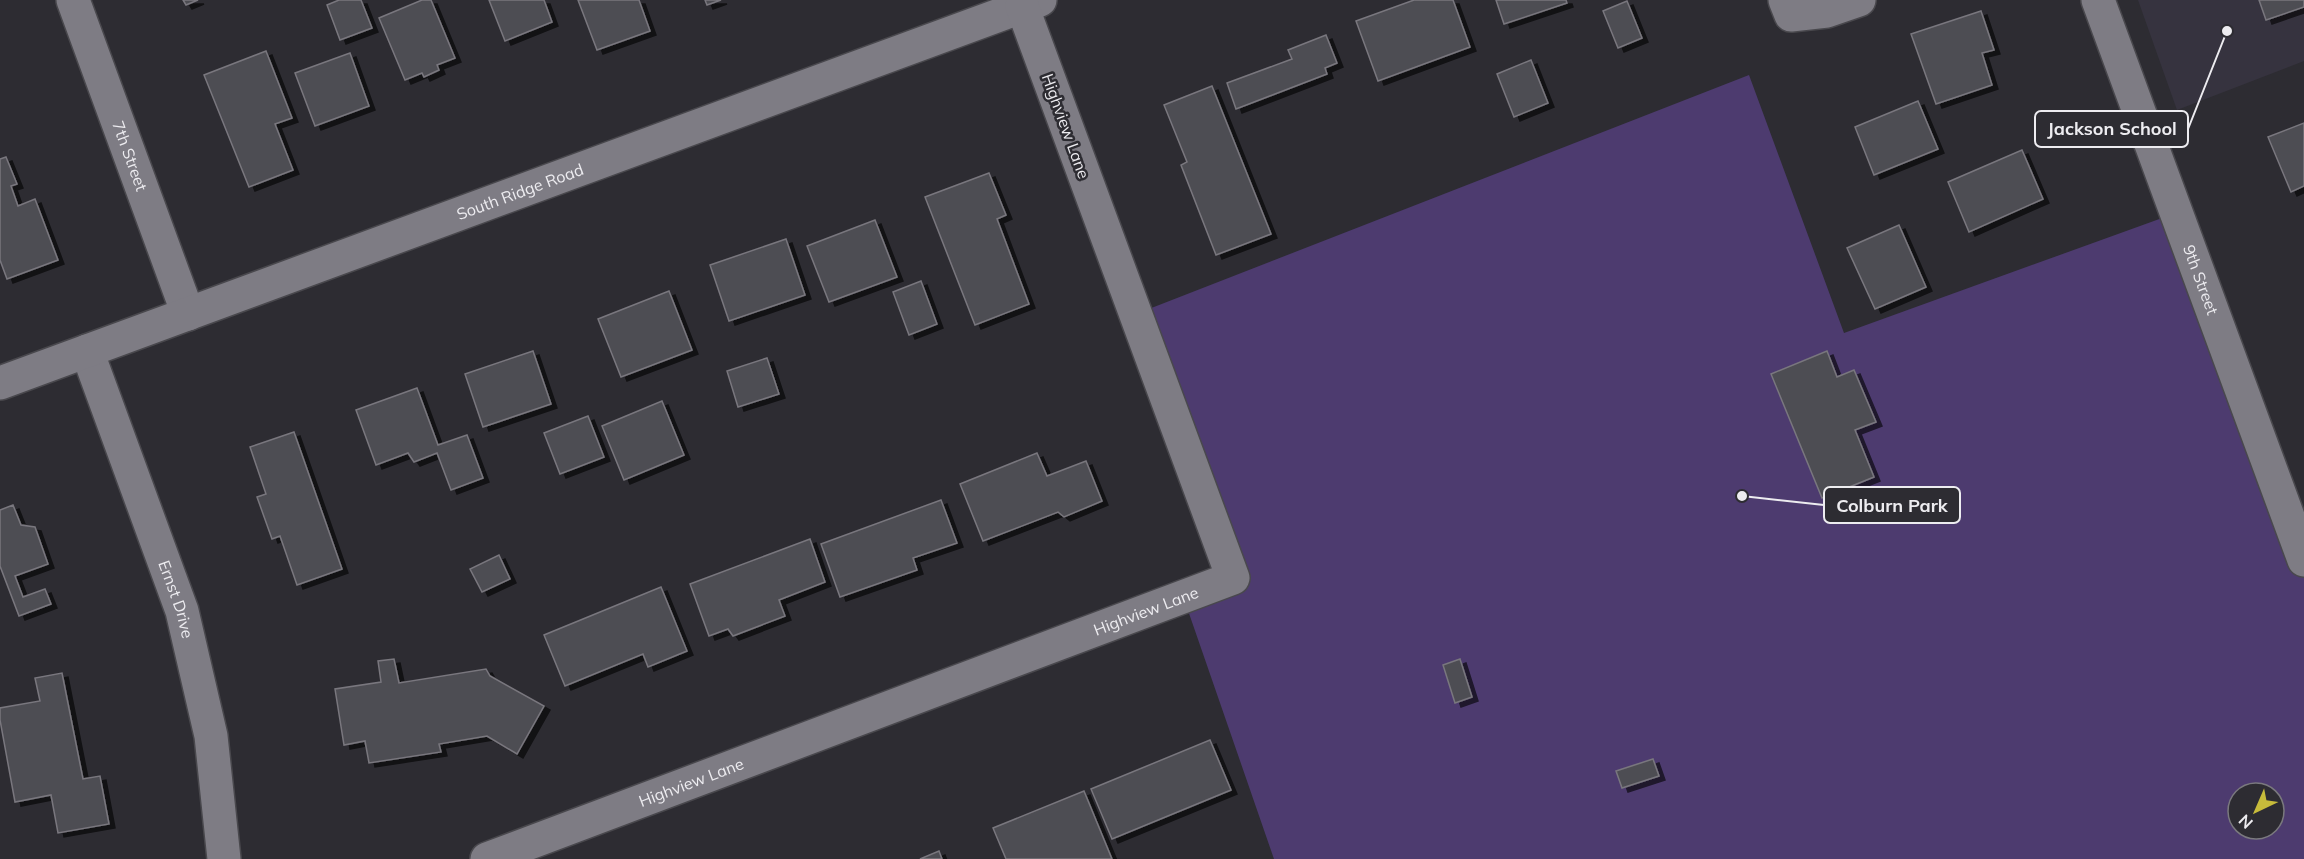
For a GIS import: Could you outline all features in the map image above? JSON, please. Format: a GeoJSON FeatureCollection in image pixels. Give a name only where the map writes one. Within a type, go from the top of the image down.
{"type":"FeatureCollection","features":[{"type":"Feature","properties":{"kind":"street","name":"7th Street"},"geometry":{"type":"LineString","coordinates":[[73,0],[188,314]]}},
{"type":"Feature","properties":{"kind":"street"},"geometry":{"type":"LineString","coordinates":[[1785,0],[1791,15],[1827,11],[1859,0]]}},
{"type":"Feature","properties":{"kind":"street","name":"9th Street"},"geometry":{"type":"LineString","coordinates":[[2098,0],[2304,560]]}},
{"type":"Feature","properties":{"kind":"street","name":"South Ridge Road"},"geometry":{"type":"LineString","coordinates":[[0,383],[1031,3]]}},
{"type":"Feature","properties":{"kind":"street","name":"Highview Lane"},"geometry":{"type":"LineString","coordinates":[[487,859],[1233,578],[1031,3]]}},
{"type":"Feature","properties":{"kind":"street","name":"Ernst Drive"},"geometry":{"type":"LineString","coordinates":[[87,351],[182,611],[211,736],[224,859]]}},
{"type":"Feature","properties":{"kind":"shaded area"},"geometry":{"type":"Polygon","coordinates":[[[2138,0],[2304,0],[2304,61],[2177,110],[2138,0]]]}},
{"type":"Feature","properties":{"kind":"shaded area"},"geometry":{"type":"Polygon","coordinates":[[[1749,75],[1844,333],[2176,213],[2304,560],[2304,859],[1274,859],[1183,596],[1233,578],[1136,314],[1749,75]]]}},
{"type":"Feature","properties":{"kind":"building"},"geometry":{"type":"Polygon","coordinates":[[[183,0],[198,0],[186,5],[183,0]]]}},
{"type":"Feature","properties":{"kind":"building"},"geometry":{"type":"Polygon","coordinates":[[[339,0],[361,0],[372,28],[340,40],[327,5],[339,0]]]}},
{"type":"Feature","properties":{"kind":"building"},"geometry":{"type":"Polygon","coordinates":[[[422,0],[431,0],[455,58],[437,65],[439,70],[424,77],[422,73],[405,80],[379,18],[422,0]]]}},
{"type":"Feature","properties":{"kind":"building"},"geometry":{"type":"Polygon","coordinates":[[[489,0],[544,0],[552,22],[505,41],[489,0]]]}},
{"type":"Feature","properties":{"kind":"building"},"geometry":{"type":"Polygon","coordinates":[[[578,0],[639,0],[650,31],[597,50],[578,0]]]}},
{"type":"Feature","properties":{"kind":"building"},"geometry":{"type":"Polygon","coordinates":[[[705,0],[721,0],[707,5],[705,0]]]}},
{"type":"Feature","properties":{"kind":"building"},"geometry":{"type":"Polygon","coordinates":[[[1414,0],[1453,0],[1470,47],[1378,81],[1356,21],[1414,0]]]}},
{"type":"Feature","properties":{"kind":"building"},"geometry":{"type":"Polygon","coordinates":[[[1496,0],[1566,0],[1567,3],[1504,24],[1496,0]]]}},
{"type":"Feature","properties":{"kind":"building"},"geometry":{"type":"Polygon","coordinates":[[[2259,0],[2304,0],[2304,7],[2266,20],[2259,0]]]}},
{"type":"Feature","properties":{"kind":"building"},"geometry":{"type":"Polygon","coordinates":[[[1627,1],[1642,38],[1618,48],[1603,11],[1627,1]]]}},
{"type":"Feature","properties":{"kind":"building"},"geometry":{"type":"Polygon","coordinates":[[[1981,11],[1994,50],[1982,53],[1992,85],[1936,104],[1911,34],[1981,11]]]}},
{"type":"Feature","properties":{"kind":"building"},"geometry":{"type":"Polygon","coordinates":[[[1326,35],[1337,63],[1325,68],[1327,74],[1236,109],[1227,83],[1292,59],[1288,50],[1326,35]]]}},
{"type":"Feature","properties":{"kind":"building"},"geometry":{"type":"Polygon","coordinates":[[[266,51],[292,118],[275,124],[293,170],[249,187],[204,75],[266,51]]]}},
{"type":"Feature","properties":{"kind":"building"},"geometry":{"type":"Polygon","coordinates":[[[350,53],[369,106],[315,126],[295,73],[350,53]]]}},
{"type":"Feature","properties":{"kind":"building"},"geometry":{"type":"Polygon","coordinates":[[[1531,60],[1548,103],[1514,117],[1497,74],[1531,60]]]}},
{"type":"Feature","properties":{"kind":"building"},"geometry":{"type":"Polygon","coordinates":[[[1212,86],[1271,234],[1216,255],[1181,165],[1187,162],[1164,105],[1212,86]]]}},
{"type":"Feature","properties":{"kind":"building"},"geometry":{"type":"Polygon","coordinates":[[[1918,101],[1938,149],[1874,175],[1855,127],[1918,101]]]}},
{"type":"Feature","properties":{"kind":"building"},"geometry":{"type":"Polygon","coordinates":[[[2304,123],[2304,186],[2291,192],[2268,137],[2304,123]]]}},
{"type":"Feature","properties":{"kind":"building"},"geometry":{"type":"Polygon","coordinates":[[[2022,150],[2043,199],[1969,232],[1948,182],[2022,150]]]}},
{"type":"Feature","properties":{"kind":"building"},"geometry":{"type":"Polygon","coordinates":[[[6,157],[17,184],[11,186],[18,206],[35,199],[58,260],[7,279],[0,260],[0,159],[6,157]]]}},
{"type":"Feature","properties":{"kind":"building"},"geometry":{"type":"Polygon","coordinates":[[[989,173],[1006,215],[997,219],[1029,304],[975,325],[925,197],[989,173]]]}},
{"type":"Feature","properties":{"kind":"building"},"geometry":{"type":"Polygon","coordinates":[[[875,220],[897,277],[829,302],[807,246],[875,220]]]}},
{"type":"Feature","properties":{"kind":"building"},"geometry":{"type":"Polygon","coordinates":[[[1899,225],[1926,287],[1875,309],[1847,248],[1899,225]]]}},
{"type":"Feature","properties":{"kind":"building"},"geometry":{"type":"Polygon","coordinates":[[[786,239],[805,295],[729,321],[710,265],[786,239]]]}},
{"type":"Feature","properties":{"kind":"building"},"geometry":{"type":"Polygon","coordinates":[[[921,281],[937,324],[909,335],[893,292],[921,281]]]}},
{"type":"Feature","properties":{"kind":"building"},"geometry":{"type":"Polygon","coordinates":[[[669,291],[692,350],[621,377],[598,319],[669,291]]]}},
{"type":"Feature","properties":{"kind":"building"},"geometry":{"type":"Polygon","coordinates":[[[533,351],[551,404],[483,427],[465,374],[533,351]]]}},
{"type":"Feature","properties":{"kind":"building"},"geometry":{"type":"Polygon","coordinates":[[[1827,351],[1837,377],[1854,370],[1876,422],[1855,430],[1874,477],[1822,498],[1771,374],[1827,351]]]}},
{"type":"Feature","properties":{"kind":"building"},"geometry":{"type":"Polygon","coordinates":[[[767,358],[779,394],[738,407],[727,371],[767,358]]]}},
{"type":"Feature","properties":{"kind":"building"},"geometry":{"type":"Polygon","coordinates":[[[417,388],[438,445],[467,435],[483,478],[451,490],[437,453],[414,462],[408,453],[376,465],[356,410],[417,388]]]}},
{"type":"Feature","properties":{"kind":"building"},"geometry":{"type":"Polygon","coordinates":[[[662,401],[684,455],[624,480],[602,426],[662,401]]]}},
{"type":"Feature","properties":{"kind":"building"},"geometry":{"type":"Polygon","coordinates":[[[588,416],[604,457],[560,474],[544,433],[588,416]]]}},
{"type":"Feature","properties":{"kind":"building"},"geometry":{"type":"Polygon","coordinates":[[[294,432],[342,569],[297,585],[280,536],[272,539],[257,497],[266,494],[250,447],[294,432]]]}},
{"type":"Feature","properties":{"kind":"building"},"geometry":{"type":"Polygon","coordinates":[[[1037,453],[1047,476],[1086,461],[1102,501],[1064,517],[1058,512],[983,541],[960,484],[1037,453]]]}},
{"type":"Feature","properties":{"kind":"building"},"geometry":{"type":"Polygon","coordinates":[[[941,500],[957,543],[913,558],[917,570],[840,597],[821,544],[941,500]]]}},
{"type":"Feature","properties":{"kind":"building"},"geometry":{"type":"Polygon","coordinates":[[[13,505],[21,525],[35,527],[48,564],[15,576],[23,597],[45,589],[51,604],[19,616],[0,566],[0,510],[13,505]]]}},
{"type":"Feature","properties":{"kind":"building"},"geometry":{"type":"Polygon","coordinates":[[[810,539],[825,582],[779,600],[785,616],[733,636],[728,629],[709,636],[690,584],[810,539]]]}},
{"type":"Feature","properties":{"kind":"building"},"geometry":{"type":"Polygon","coordinates":[[[499,555],[510,579],[482,592],[470,569],[499,555]]]}},
{"type":"Feature","properties":{"kind":"building"},"geometry":{"type":"Polygon","coordinates":[[[661,587],[687,651],[648,667],[643,654],[565,686],[544,635],[661,587]]]}},
{"type":"Feature","properties":{"kind":"building"},"geometry":{"type":"Polygon","coordinates":[[[394,659],[399,683],[486,669],[490,676],[544,706],[517,754],[487,736],[439,744],[441,752],[369,763],[365,741],[344,745],[335,689],[381,682],[378,661],[394,659]]]}},
{"type":"Feature","properties":{"kind":"building"},"geometry":{"type":"Polygon","coordinates":[[[1460,659],[1472,697],[1455,703],[1443,665],[1460,659]]]}},
{"type":"Feature","properties":{"kind":"building"},"geometry":{"type":"Polygon","coordinates":[[[62,673],[83,779],[100,776],[109,824],[58,833],[51,795],[15,802],[0,720],[0,708],[40,701],[35,678],[62,673]]]}},
{"type":"Feature","properties":{"kind":"building"},"geometry":{"type":"Polygon","coordinates":[[[1210,740],[1231,790],[1112,839],[1091,789],[1210,740]]]}},
{"type":"Feature","properties":{"kind":"building"},"geometry":{"type":"Polygon","coordinates":[[[1653,759],[1659,776],[1622,788],[1616,771],[1653,759]]]}},
{"type":"Feature","properties":{"kind":"building"},"geometry":{"type":"Polygon","coordinates":[[[1084,791],[1112,859],[1006,859],[993,828],[1084,791]]]}},
{"type":"Feature","properties":{"kind":"building"},"geometry":{"type":"Polygon","coordinates":[[[939,851],[942,859],[920,859],[939,851]]]}},
{"type":"Feature","properties":{"kind":"place","name":"Jackson School"},"geometry":{"type":"Point","coordinates":[2227,31]}},
{"type":"Feature","properties":{"kind":"place","name":"Colburn Park"},"geometry":{"type":"Point","coordinates":[1742,496]}}]}
